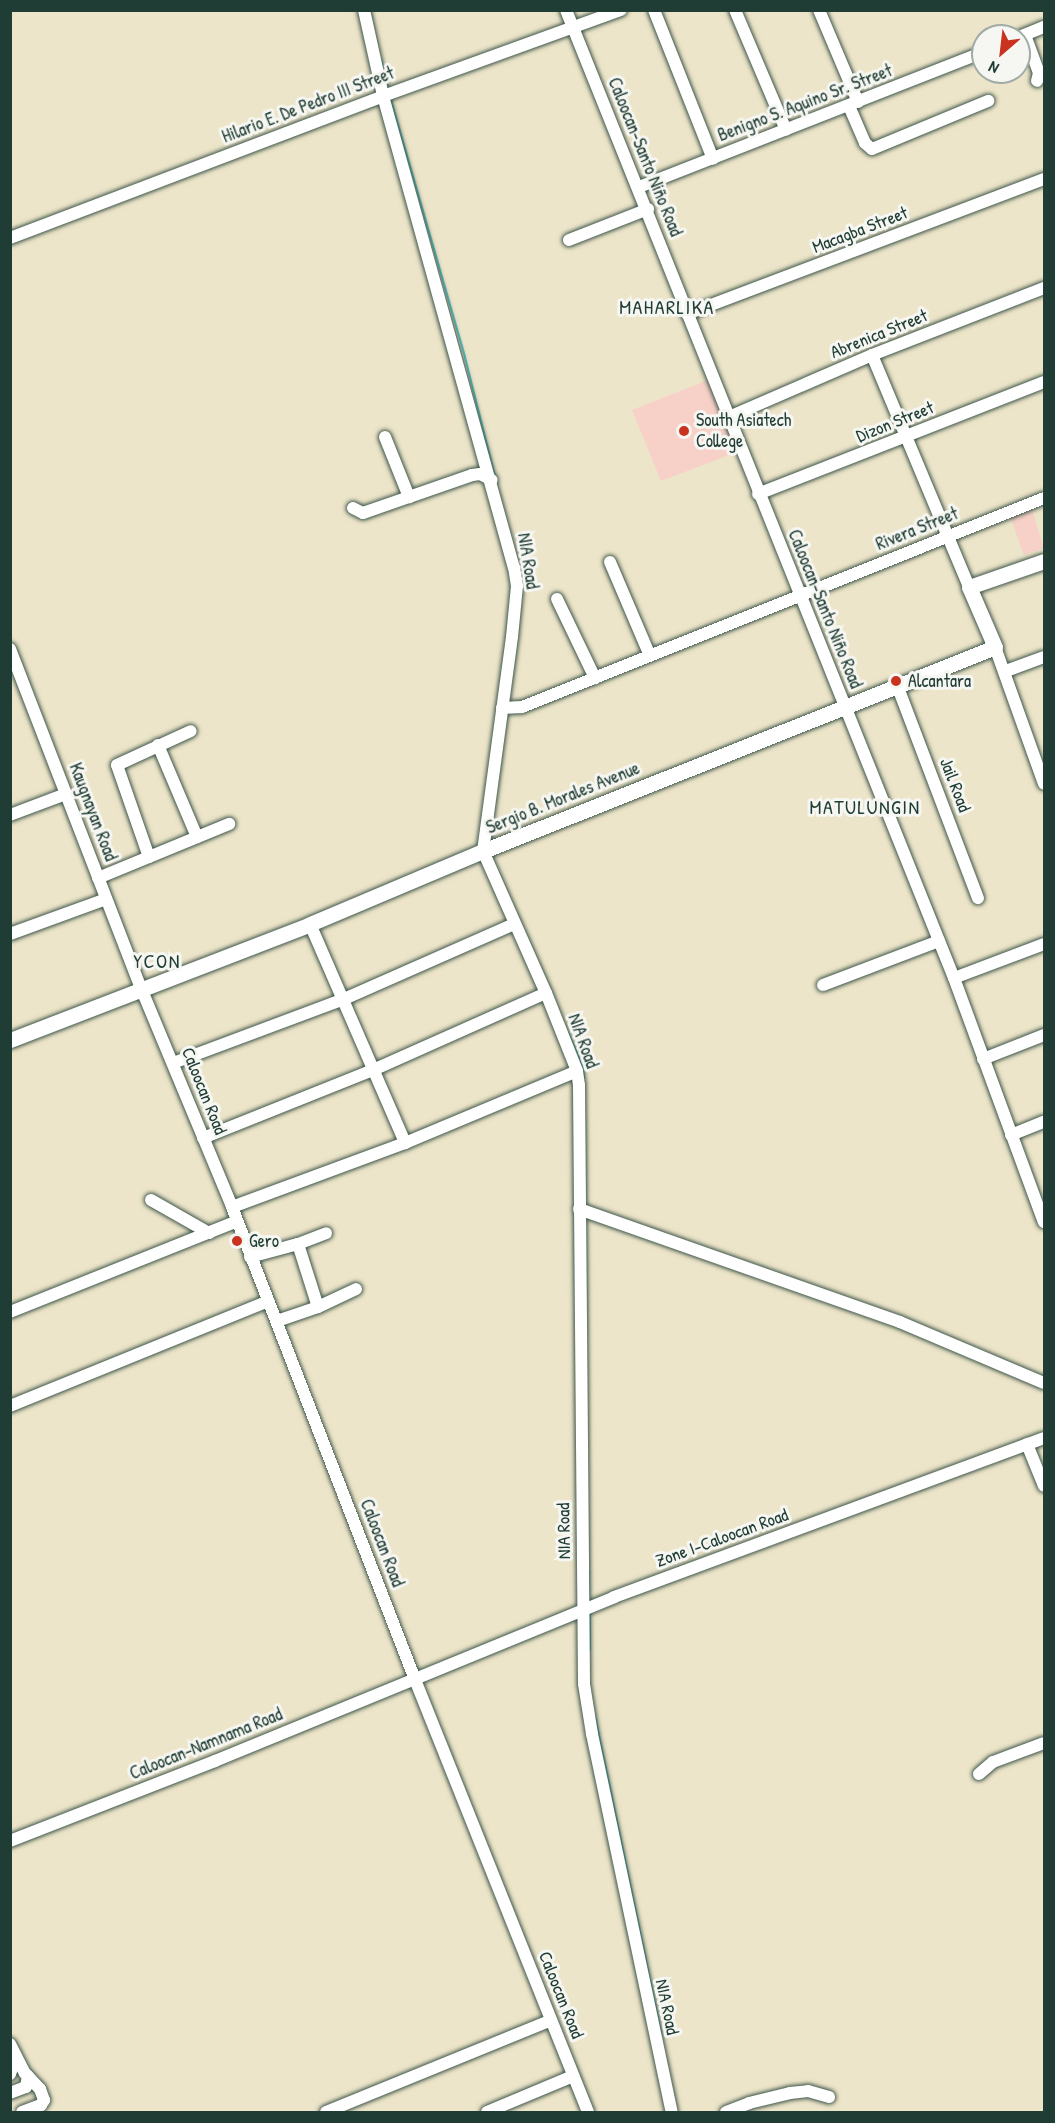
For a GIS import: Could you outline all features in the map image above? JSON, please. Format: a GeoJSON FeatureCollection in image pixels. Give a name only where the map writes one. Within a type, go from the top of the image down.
{"type":"FeatureCollection","features":[{"type":"Feature","properties":{"kind":"main road"},"geometry":{"type":"LineString","coordinates":[[995,647],[969,587],[1044,561]]}},
{"type":"Feature","properties":{"kind":"main road","name":"Sergio B. Morales Avenue"},"geometry":{"type":"LineString","coordinates":[[10,1040],[310,924],[483,851],[995,647]]}},
{"type":"Feature","properties":{"kind":"street","name":"NIA Road"},"geometry":{"type":"LineString","coordinates":[[364,10],[383,96],[492,480],[517,586],[506,709],[483,851],[546,993],[577,1071],[580,1100],[584,1684],[590,1725],[672,2112]]}},
{"type":"Feature","properties":{"kind":"street","name":"Caloocan-Santo Niño Road"},"geometry":{"type":"LineString","coordinates":[[566,10],[648,209],[758,494],[802,594],[844,706],[954,978],[1044,1222]]}},
{"type":"Feature","properties":{"kind":"street","name":"Hilario E. De Pedro III Street"},"geometry":{"type":"LineString","coordinates":[[10,238],[383,96],[574,29],[621,10]]}},
{"type":"Feature","properties":{"kind":"street"},"geometry":{"type":"LineString","coordinates":[[654,10],[713,159]]}},
{"type":"Feature","properties":{"kind":"street"},"geometry":{"type":"LineString","coordinates":[[735,10],[786,130]]}},
{"type":"Feature","properties":{"kind":"street"},"geometry":{"type":"LineString","coordinates":[[819,10],[865,143],[872,149],[988,101]]}},
{"type":"Feature","properties":{"kind":"street","name":"Benigno S. Aquino Sr. Street"},"geometry":{"type":"LineString","coordinates":[[639,187],[971,56]]}},
{"type":"Feature","properties":{"kind":"street"},"geometry":{"type":"LineString","coordinates":[[1031,56],[1039,73],[1037,81]]}},
{"type":"Feature","properties":{"kind":"street","name":"Macagba Street"},"geometry":{"type":"LineString","coordinates":[[687,314],[1044,179]]}},
{"type":"Feature","properties":{"kind":"street"},"geometry":{"type":"LineString","coordinates":[[569,240],[648,209]]}},
{"type":"Feature","properties":{"kind":"street","name":"Abrenica Street"},"geometry":{"type":"LineString","coordinates":[[729,417],[872,355],[1044,288]]}},
{"type":"Feature","properties":{"kind":"street"},"geometry":{"type":"LineString","coordinates":[[872,355],[969,587]]}},
{"type":"Feature","properties":{"kind":"street","name":"Dizon Street"},"geometry":{"type":"LineString","coordinates":[[758,494],[1044,382]]}},
{"type":"Feature","properties":{"kind":"street"},"geometry":{"type":"LineString","coordinates":[[385,437],[409,497]]}},
{"type":"Feature","properties":{"kind":"street"},"geometry":{"type":"LineString","coordinates":[[353,508],[363,513],[472,475],[480,474],[492,480]]}},
{"type":"Feature","properties":{"kind":"street","name":"Rivera Street"},"geometry":{"type":"LineString","coordinates":[[506,709],[522,708],[1044,498]]}},
{"type":"Feature","properties":{"kind":"street"},"geometry":{"type":"LineString","coordinates":[[610,562],[650,656]]}},
{"type":"Feature","properties":{"kind":"street"},"geometry":{"type":"LineString","coordinates":[[557,599],[595,678]]}},
{"type":"Feature","properties":{"kind":"street"},"geometry":{"type":"LineString","coordinates":[[995,647],[1006,671],[1044,784]]}},
{"type":"Feature","properties":{"kind":"street","name":"Kaugnayan Road"},"geometry":{"type":"LineString","coordinates":[[10,650],[141,988]]}},
{"type":"Feature","properties":{"kind":"street"},"geometry":{"type":"LineString","coordinates":[[1006,671],[1044,657]]}},
{"type":"Feature","properties":{"kind":"street","name":"Jail Road"},"geometry":{"type":"LineString","coordinates":[[897,686],[978,898]]}},
{"type":"Feature","properties":{"kind":"street"},"geometry":{"type":"LineString","coordinates":[[149,857],[117,765],[191,731]]}},
{"type":"Feature","properties":{"kind":"street"},"geometry":{"type":"LineString","coordinates":[[158,745],[197,837]]}},
{"type":"Feature","properties":{"kind":"street"},"geometry":{"type":"LineString","coordinates":[[10,815],[66,794]]}},
{"type":"Feature","properties":{"kind":"street"},"geometry":{"type":"LineString","coordinates":[[99,878],[229,824]]}},
{"type":"Feature","properties":{"kind":"street"},"geometry":{"type":"LineString","coordinates":[[10,934],[106,899]]}},
{"type":"Feature","properties":{"kind":"street"},"geometry":{"type":"LineString","coordinates":[[310,924],[405,1143]]}},
{"type":"Feature","properties":{"kind":"street"},"geometry":{"type":"LineString","coordinates":[[173,1063],[344,999],[514,924]]}},
{"type":"Feature","properties":{"kind":"street"},"geometry":{"type":"LineString","coordinates":[[823,985],[939,941]]}},
{"type":"Feature","properties":{"kind":"street"},"geometry":{"type":"LineString","coordinates":[[954,978],[1044,944]]}},
{"type":"Feature","properties":{"kind":"street","name":"Caloocan Road"},"geometry":{"type":"LineString","coordinates":[[141,988],[232,1208],[414,1677],[588,2112]]}},
{"type":"Feature","properties":{"kind":"street"},"geometry":{"type":"LineString","coordinates":[[203,1138],[373,1070],[546,993]]}},
{"type":"Feature","properties":{"kind":"street"},"geometry":{"type":"LineString","coordinates":[[983,1059],[1044,1035]]}},
{"type":"Feature","properties":{"kind":"street"},"geometry":{"type":"LineString","coordinates":[[232,1208],[405,1143],[577,1071]]}},
{"type":"Feature","properties":{"kind":"street"},"geometry":{"type":"LineString","coordinates":[[1011,1135],[1044,1122]]}},
{"type":"Feature","properties":{"kind":"street"},"geometry":{"type":"LineString","coordinates":[[151,1200],[209,1233]]}},
{"type":"Feature","properties":{"kind":"street"},"geometry":{"type":"LineString","coordinates":[[579,1209],[900,1322],[1044,1383]]}},
{"type":"Feature","properties":{"kind":"street"},"geometry":{"type":"LineString","coordinates":[[10,1312],[236,1222]]}},
{"type":"Feature","properties":{"kind":"street"},"geometry":{"type":"LineString","coordinates":[[250,1257],[298,1244],[326,1233]]}},
{"type":"Feature","properties":{"kind":"street"},"geometry":{"type":"LineString","coordinates":[[298,1244],[318,1307]]}},
{"type":"Feature","properties":{"kind":"street"},"geometry":{"type":"LineString","coordinates":[[277,1322],[357,1289]]}},
{"type":"Feature","properties":{"kind":"street"},"geometry":{"type":"LineString","coordinates":[[10,1406],[268,1301]]}},
{"type":"Feature","properties":{"kind":"street","name":"Zone I-Caloocan Road"},"geometry":{"type":"LineString","coordinates":[[414,1677],[583,1610],[1044,1438]]}},
{"type":"Feature","properties":{"kind":"street"},"geometry":{"type":"LineString","coordinates":[[1027,1444],[1044,1486]]}},
{"type":"Feature","properties":{"kind":"street","name":"Caloocan-Namnama Road"},"geometry":{"type":"LineString","coordinates":[[10,1841],[243,1750],[414,1677]]}},
{"type":"Feature","properties":{"kind":"street"},"geometry":{"type":"LineString","coordinates":[[979,1774],[993,1762],[1044,1743]]}},
{"type":"Feature","properties":{"kind":"street"},"geometry":{"type":"LineString","coordinates":[[326,2112],[551,2020]]}},
{"type":"Feature","properties":{"kind":"street"},"geometry":{"type":"LineString","coordinates":[[10,2044],[28,2076],[37,2084],[44,2100],[41,2105],[22,2112]]}},
{"type":"Feature","properties":{"kind":"street"},"geometry":{"type":"LineString","coordinates":[[10,2074],[16,2057]]}},
{"type":"Feature","properties":{"kind":"street"},"geometry":{"type":"LineString","coordinates":[[10,2092],[27,2087],[28,2076]]}},
{"type":"Feature","properties":{"kind":"street"},"geometry":{"type":"LineString","coordinates":[[487,2112],[573,2076]]}},
{"type":"Feature","properties":{"kind":"street"},"geometry":{"type":"LineString","coordinates":[[726,2112],[749,2103],[790,2093],[808,2091],[829,2097]]}},
{"type":"Feature","properties":{"kind":"shaded area","name":"South Asiatech College"},"geometry":{"type":"Polygon","coordinates":[[[708,380],[737,452],[661,481],[632,410],[708,380]]]}},
{"type":"Feature","properties":{"kind":"shaded area"},"geometry":{"type":"Polygon","coordinates":[[[1031,507],[1044,548],[1024,555],[1009,514],[1031,507]]]}},
{"type":"Feature","properties":{"kind":"waterway"},"geometry":{"type":"LineString","coordinates":[[381,60],[387,84]]}},
{"type":"Feature","properties":{"kind":"waterway"},"geometry":{"type":"LineString","coordinates":[[391,100],[465,357],[495,476]]}},
{"type":"Feature","properties":{"kind":"waterway"},"geometry":{"type":"LineString","coordinates":[[568,1033],[583,1066],[584,1078]]}},
{"type":"Feature","properties":{"kind":"waterway"},"geometry":{"type":"LineString","coordinates":[[589,1571],[589,1594]]}},
{"type":"Feature","properties":{"kind":"waterway"},"geometry":{"type":"LineString","coordinates":[[590,1614],[590,1650]]}},
{"type":"Feature","properties":{"kind":"waterway"},"geometry":{"type":"LineString","coordinates":[[595,1716],[661,2033]]}},
{"type":"Feature","properties":{"kind":"place","name":"South Asiatech College"},"geometry":{"type":"Point","coordinates":[684,431]}},
{"type":"Feature","properties":{"kind":"place","name":"Alcantara"},"geometry":{"type":"Point","coordinates":[896,681]}},
{"type":"Feature","properties":{"kind":"place","name":"Gero"},"geometry":{"type":"Point","coordinates":[237,1241]}},
{"type":"Feature","properties":{"kind":"district","name":"MAHARLIKA"},"geometry":{"type":"Point","coordinates":[667,306]}},
{"type":"Feature","properties":{"kind":"district","name":"MATULUNGIN"},"geometry":{"type":"Point","coordinates":[865,806]}},
{"type":"Feature","properties":{"kind":"district","name":"YCON"},"geometry":{"type":"Point","coordinates":[157,960]}}]}
